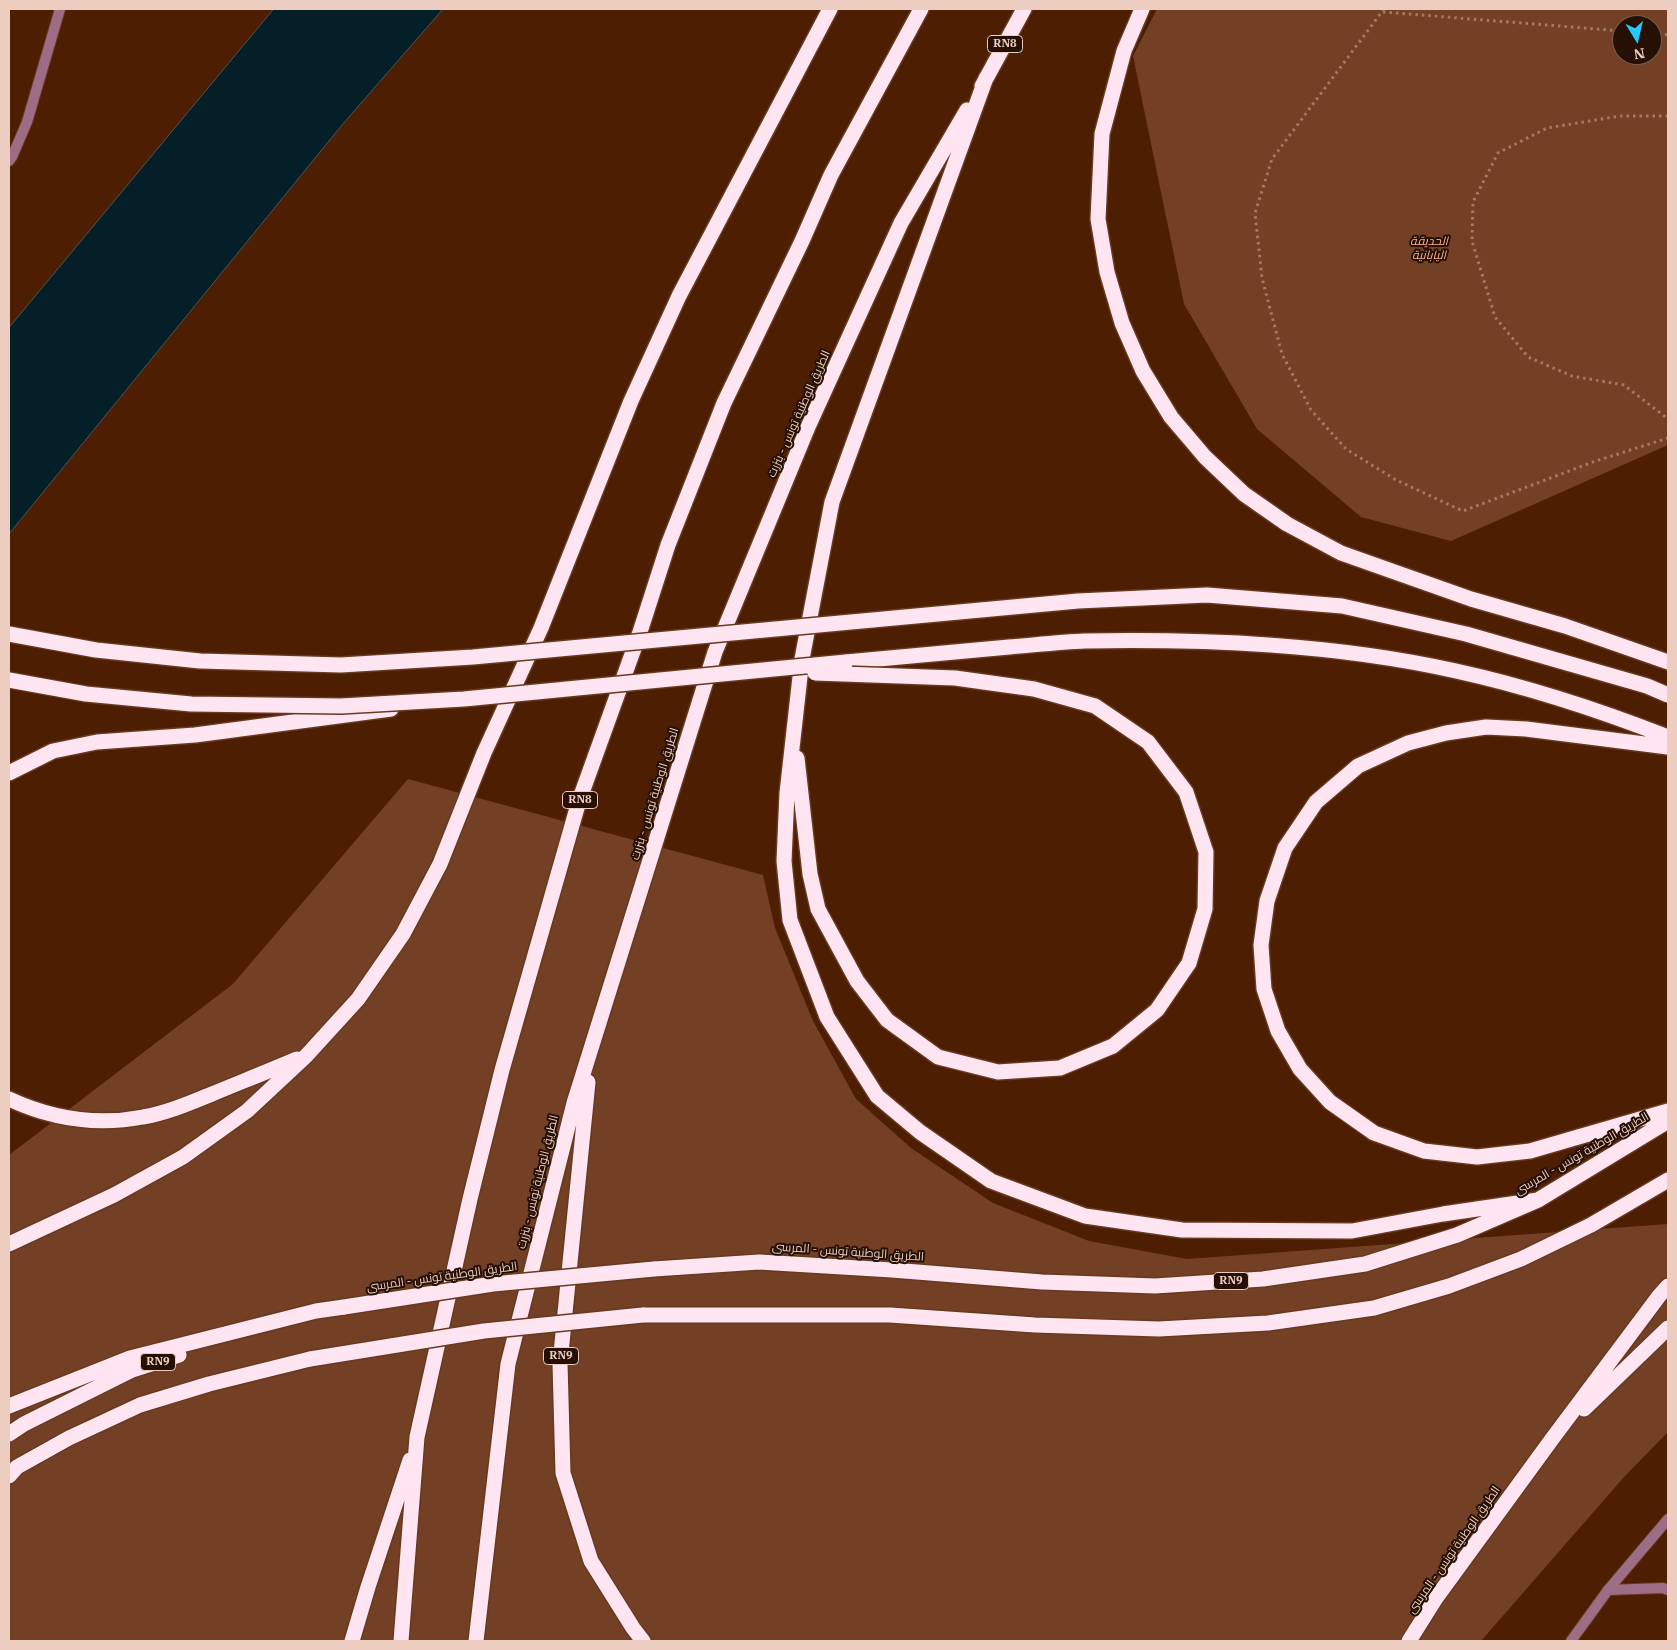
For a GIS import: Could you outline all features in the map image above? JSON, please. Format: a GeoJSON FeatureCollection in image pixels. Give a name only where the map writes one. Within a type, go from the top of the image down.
{"type":"FeatureCollection","features":[{"type":"Feature","properties":{"kind":"highway"},"geometry":{"type":"LineString","coordinates":[[9,1244],[114,1194],[183,1157],[248,1111],[306,1056],[358,999],[403,934],[440,864],[484,753],[541,628],[631,401],[679,296],[830,9]]}},
{"type":"Feature","properties":{"kind":"highway","name":"RN8"},"geometry":{"type":"LineString","coordinates":[[400,1641],[417,1437],[470,1199],[502,1070],[579,801],[640,632],[668,545],[724,403],[802,241],[831,175],[922,9]]}},
{"type":"Feature","properties":{"kind":"highway","name":"الطريق الوطنية تونس - بنزرت"},"geometry":{"type":"LineString","coordinates":[[476,1641],[508,1364],[574,1103],[719,643],[808,427],[901,223],[1024,9]]}},
{"type":"Feature","properties":{"kind":"highway"},"geometry":{"type":"LineString","coordinates":[[1142,9],[1124,51],[1102,134],[1098,219],[1107,272],[1122,323],[1143,371],[1171,416],[1205,458],[1244,494],[1287,524],[1340,553],[1471,599],[1565,626],[1668,662]]}},
{"type":"Feature","properties":{"kind":"highway"},"geometry":{"type":"LineString","coordinates":[[986,78],[832,502],[802,659],[787,793],[784,861],[790,920],[827,1017],[877,1096],[920,1132],[991,1181],[1085,1216],[1182,1230],[1352,1231],[1443,1214],[1538,1200]]}},
{"type":"Feature","properties":{"kind":"highway"},"geometry":{"type":"LineString","coordinates":[[9,634],[96,650],[200,661],[341,665],[473,657],[1078,601],[1207,595],[1342,606],[1466,634],[1647,686],[1668,695]]}},
{"type":"Feature","properties":{"kind":"highway"},"geometry":{"type":"LineString","coordinates":[[9,773],[52,751],[97,742],[195,735],[464,700],[925,654],[1083,641],[1282,645],[1369,655],[1455,670],[1540,692],[1623,719],[1668,737]]}},
{"type":"Feature","properties":{"kind":"highway"},"geometry":{"type":"LineString","coordinates":[[756,671],[955,678],[1034,689],[1095,706],[1148,742],[1186,792],[1206,852],[1205,909],[1189,963],[1157,1010],[1113,1046],[1060,1068],[998,1072],[938,1057],[886,1020],[857,981],[818,909],[810,874],[794,727]]}},
{"type":"Feature","properties":{"kind":"highway"},"geometry":{"type":"LineString","coordinates":[[9,680],[86,694],[191,704],[341,706],[464,700]]}},
{"type":"Feature","properties":{"kind":"highway"},"geometry":{"type":"LineString","coordinates":[[1668,747],[1526,729],[1486,727],[1446,732],[1408,743],[1358,766],[1316,802],[1285,848],[1267,901],[1261,945],[1264,989],[1278,1031],[1300,1070],[1330,1102],[1374,1133],[1424,1150],[1477,1157],[1530,1151],[1668,1111]]}},
{"type":"Feature","properties":{"kind":"highway","name":"RN9"},"geometry":{"type":"LineString","coordinates":[[591,1052],[560,1363],[562,1473],[591,1561],[643,1641]]}},
{"type":"Feature","properties":{"kind":"highway"},"geometry":{"type":"LineString","coordinates":[[9,1099],[32,1110],[69,1119],[107,1121],[144,1117],[181,1107],[306,1056]]}},
{"type":"Feature","properties":{"kind":"highway","name":"الطريق الوطنية تونس - المرسى"},"geometry":{"type":"LineString","coordinates":[[9,1406],[130,1358],[316,1311],[493,1284],[654,1269],[759,1262],[1052,1282],[1155,1286],[1263,1279],[1365,1264],[1457,1236],[1538,1200],[1668,1121]]}},
{"type":"Feature","properties":{"kind":"highway"},"geometry":{"type":"LineString","coordinates":[[9,1476],[17,1467],[69,1438],[140,1405],[209,1384],[310,1359],[484,1331],[643,1315],[890,1315],[1035,1325],[1159,1329],[1268,1323],[1374,1308],[1449,1286],[1521,1258],[1591,1225],[1668,1180]]}},
{"type":"Feature","properties":{"kind":"highway","name":"الطريق الوطنية تونس - المرسى"},"geometry":{"type":"LineString","coordinates":[[1409,1641],[1436,1598],[1552,1439],[1668,1286]]}},
{"type":"Feature","properties":{"kind":"highway","name":"RN9"},"geometry":{"type":"LineString","coordinates":[[9,1434],[24,1424],[132,1370],[316,1311]]}},
{"type":"Feature","properties":{"kind":"highway"},"geometry":{"type":"LineString","coordinates":[[1552,1439],[1668,1328]]}},
{"type":"Feature","properties":{"kind":"highway"},"geometry":{"type":"LineString","coordinates":[[352,1641],[417,1437]]}},
{"type":"Feature","properties":{"kind":"street"},"geometry":{"type":"LineString","coordinates":[[9,161],[26,122],[60,9]]}},
{"type":"Feature","properties":{"kind":"street"},"geometry":{"type":"LineString","coordinates":[[1571,1641],[1608,1590],[1668,1519]]}},
{"type":"Feature","properties":{"kind":"street"},"geometry":{"type":"LineString","coordinates":[[1608,1590],[1663,1588],[1668,1590]]}},
{"type":"Feature","properties":{"kind":"path"},"geometry":{"type":"LineString","coordinates":[[1612,30],[1383,10],[1272,159],[1255,213],[1262,278],[1282,354],[1312,410],[1346,449],[1396,480],[1463,511],[1593,462],[1668,438]]}},
{"type":"Feature","properties":{"kind":"path"},"geometry":{"type":"LineString","coordinates":[[1668,116],[1620,116],[1547,128],[1498,153],[1473,202],[1472,241],[1495,317],[1528,357],[1572,376],[1624,386],[1668,419]]}},
{"type":"Feature","properties":{"kind":"green space","name":"الحديقة اليابانية"},"geometry":{"type":"Polygon","coordinates":[[[1157,9],[1668,9],[1668,445],[1451,541],[1361,517],[1257,429],[1184,304],[1133,56],[1157,9]]]}},
{"type":"Feature","properties":{"kind":"green space"},"geometry":{"type":"Polygon","coordinates":[[[408,779],[763,875],[775,928],[813,1021],[856,1099],[911,1148],[993,1203],[1089,1241],[1187,1259],[1668,1224],[1668,1432],[1624,1477],[1481,1641],[9,1641],[9,1155],[233,984],[408,779]]]}},
{"type":"Feature","properties":{"kind":"water"},"geometry":{"type":"Polygon","coordinates":[[[274,9],[443,9],[342,125],[9,534],[9,328],[274,9]]]}}]}
